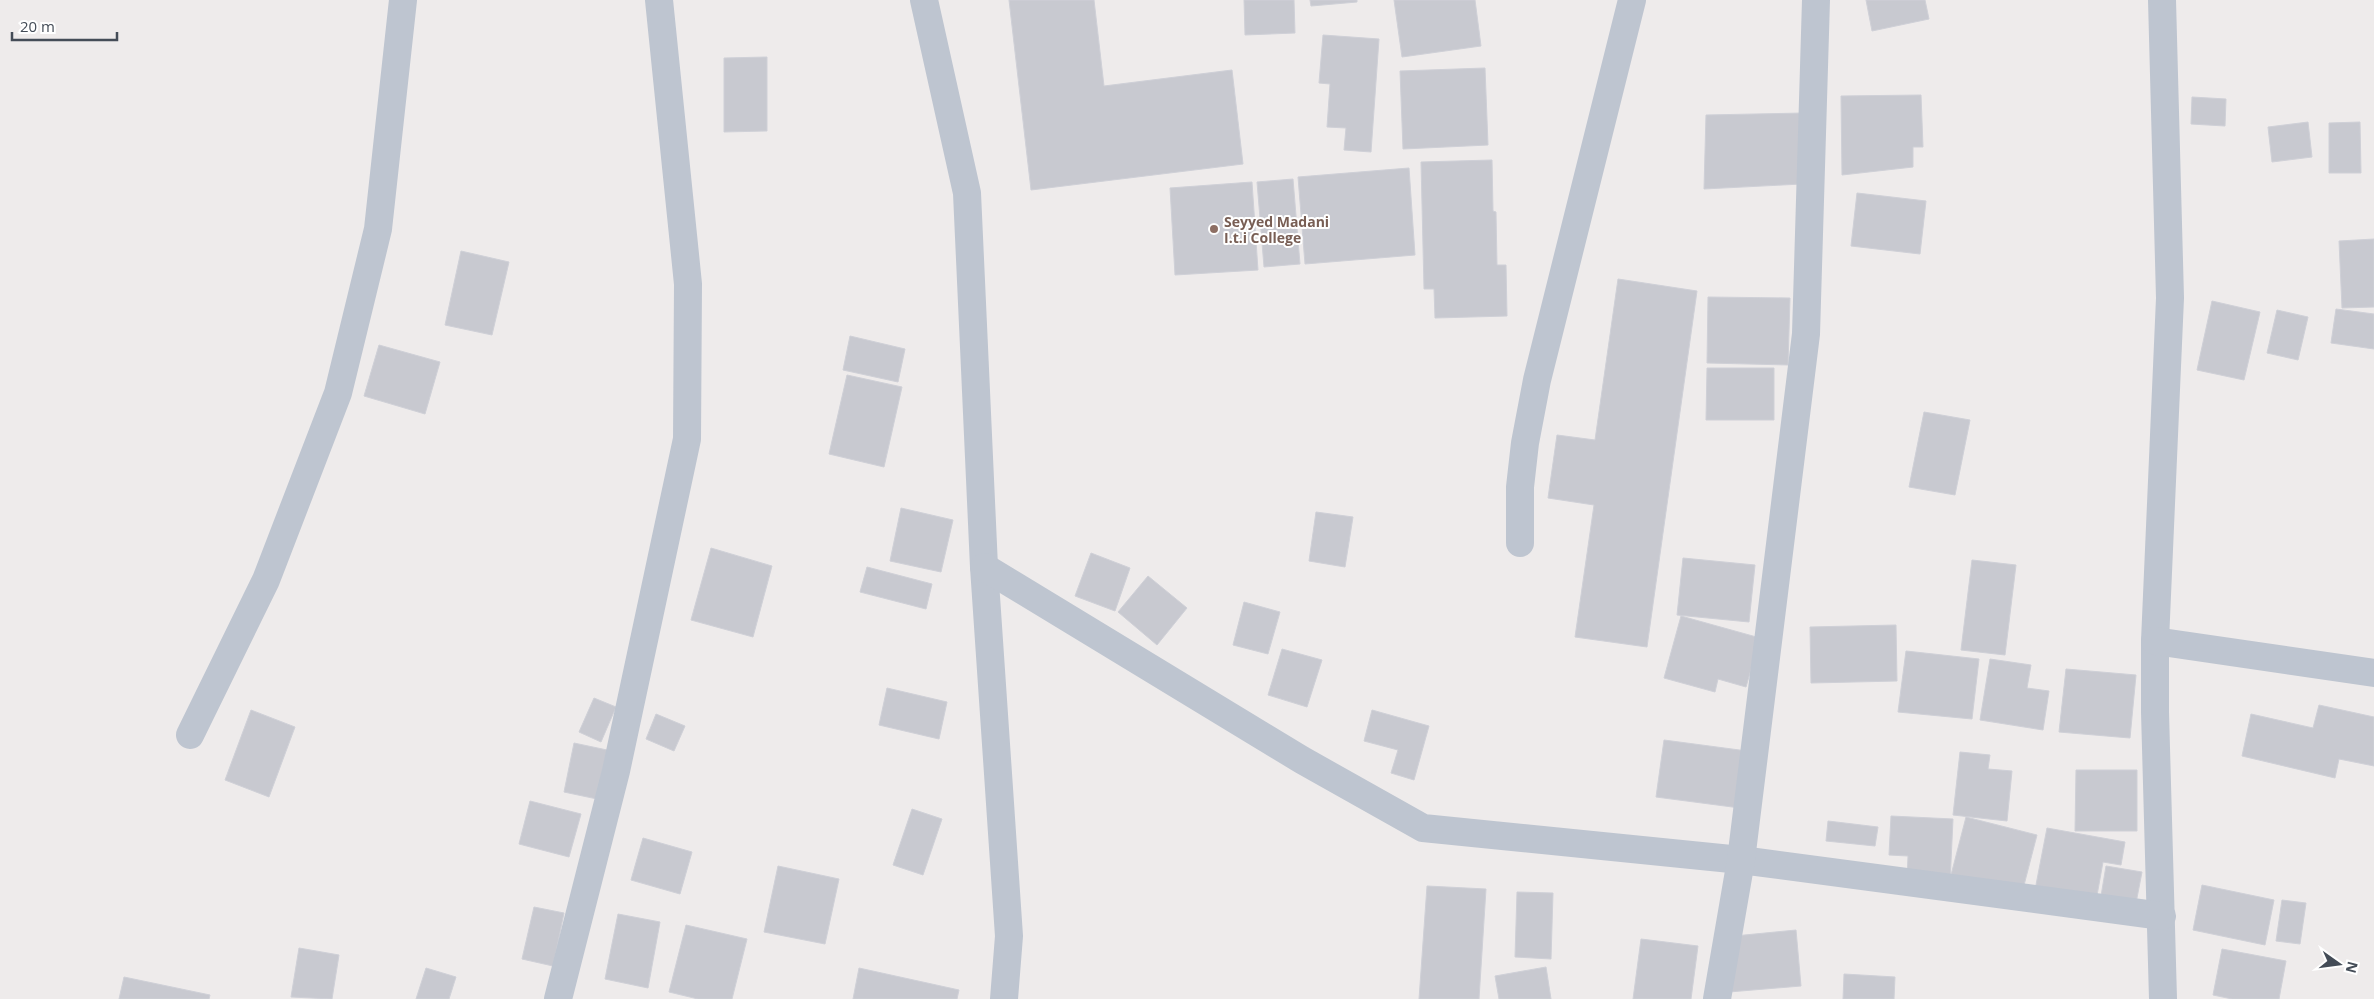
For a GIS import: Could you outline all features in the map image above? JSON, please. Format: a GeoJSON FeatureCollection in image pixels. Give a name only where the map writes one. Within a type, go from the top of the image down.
{"type":"FeatureCollection","features":[{"type":"Feature","properties":{"kind":"street"},"geometry":{"type":"LineString","coordinates":[[190,734],[266,580],[338,393],[378,229],[403,0]]}},
{"type":"Feature","properties":{"kind":"street"},"geometry":{"type":"LineString","coordinates":[[558,999],[616,771],[687,438],[688,284],[659,0]]}},
{"type":"Feature","properties":{"kind":"street"},"geometry":{"type":"LineString","coordinates":[[924,0],[967,192],[984,566],[1009,936],[1004,999]]}},
{"type":"Feature","properties":{"kind":"street"},"geometry":{"type":"LineString","coordinates":[[1520,543],[1520,487],[1525,443],[1537,380],[1632,0]]}},
{"type":"Feature","properties":{"kind":"street"},"geometry":{"type":"LineString","coordinates":[[1717,999],[1741,860],[1806,334],[1816,0]]}},
{"type":"Feature","properties":{"kind":"street"},"geometry":{"type":"LineString","coordinates":[[2162,0],[2170,298],[2155,641],[2155,712],[2163,999]]}},
{"type":"Feature","properties":{"kind":"street"},"geometry":{"type":"LineString","coordinates":[[984,566],[1302,760],[1423,828],[1741,860],[2162,916]]}},
{"type":"Feature","properties":{"kind":"street"},"geometry":{"type":"LineString","coordinates":[[2155,641],[2374,673]]}},
{"type":"Feature","properties":{"kind":"building"},"geometry":{"type":"Polygon","coordinates":[[[1009,0],[1094,0],[1104,86],[1232,70],[1243,164],[1031,190],[1009,0]]]}},
{"type":"Feature","properties":{"kind":"building"},"geometry":{"type":"Polygon","coordinates":[[[1244,0],[1294,0],[1295,33],[1245,35],[1244,0]]]}},
{"type":"Feature","properties":{"kind":"building"},"geometry":{"type":"Polygon","coordinates":[[[1310,0],[1357,0],[1357,2],[1311,6],[1310,0]]]}},
{"type":"Feature","properties":{"kind":"building"},"geometry":{"type":"Polygon","coordinates":[[[1394,0],[1475,0],[1481,46],[1402,57],[1394,0]]]}},
{"type":"Feature","properties":{"kind":"building"},"geometry":{"type":"Polygon","coordinates":[[[1866,0],[1925,0],[1929,19],[1872,31],[1866,0]]]}},
{"type":"Feature","properties":{"kind":"building"},"geometry":{"type":"Polygon","coordinates":[[[1323,35],[1379,39],[1371,152],[1344,150],[1346,128],[1327,127],[1330,84],[1319,83],[1323,35]]]}},
{"type":"Feature","properties":{"kind":"building"},"geometry":{"type":"Polygon","coordinates":[[[767,57],[767,131],[724,132],[724,58],[767,57]]]}},
{"type":"Feature","properties":{"kind":"building"},"geometry":{"type":"Polygon","coordinates":[[[1485,68],[1488,145],[1403,149],[1400,71],[1485,68]]]}},
{"type":"Feature","properties":{"kind":"building"},"geometry":{"type":"Polygon","coordinates":[[[1921,95],[1923,147],[1913,147],[1913,167],[1842,175],[1841,96],[1921,95]]]}},
{"type":"Feature","properties":{"kind":"building"},"geometry":{"type":"Polygon","coordinates":[[[2192,97],[2226,99],[2225,126],[2191,124],[2192,97]]]}},
{"type":"Feature","properties":{"kind":"building"},"geometry":{"type":"Polygon","coordinates":[[[1803,113],[1802,184],[1704,189],[1706,115],[1803,113]]]}},
{"type":"Feature","properties":{"kind":"building"},"geometry":{"type":"Polygon","coordinates":[[[2308,122],[2312,157],[2272,162],[2268,127],[2308,122]]]}},
{"type":"Feature","properties":{"kind":"building"},"geometry":{"type":"Polygon","coordinates":[[[2360,122],[2361,173],[2329,173],[2329,123],[2360,122]]]}},
{"type":"Feature","properties":{"kind":"building"},"geometry":{"type":"Polygon","coordinates":[[[1492,160],[1493,211],[1496,212],[1497,265],[1506,265],[1507,316],[1435,318],[1434,289],[1424,289],[1421,162],[1492,160]]]}},
{"type":"Feature","properties":{"kind":"building"},"geometry":{"type":"Polygon","coordinates":[[[1409,168],[1415,255],[1305,264],[1298,177],[1409,168]]]}},
{"type":"Feature","properties":{"kind":"building"},"geometry":{"type":"Polygon","coordinates":[[[1293,179],[1300,264],[1264,267],[1257,182],[1293,179]]]}},
{"type":"Feature","properties":{"kind":"building","name":"Seyyed Madani I.t.i College"},"geometry":{"type":"Polygon","coordinates":[[[1252,182],[1258,270],[1175,275],[1170,188],[1252,182]]]}},
{"type":"Feature","properties":{"kind":"building"},"geometry":{"type":"Polygon","coordinates":[[[1857,193],[1926,201],[1920,254],[1851,246],[1857,193]]]}},
{"type":"Feature","properties":{"kind":"building"},"geometry":{"type":"Polygon","coordinates":[[[2374,239],[2374,307],[2342,308],[2339,241],[2374,239]]]}},
{"type":"Feature","properties":{"kind":"building"},"geometry":{"type":"Polygon","coordinates":[[[461,251],[509,262],[492,335],[445,325],[461,251]]]}},
{"type":"Feature","properties":{"kind":"building"},"geometry":{"type":"Polygon","coordinates":[[[1618,279],[1697,291],[1647,647],[1575,637],[1594,505],[1548,498],[1557,435],[1595,440],[1618,279]]]}},
{"type":"Feature","properties":{"kind":"building"},"geometry":{"type":"Polygon","coordinates":[[[1708,297],[1790,298],[1788,365],[1707,363],[1708,297]]]}},
{"type":"Feature","properties":{"kind":"building"},"geometry":{"type":"Polygon","coordinates":[[[2212,301],[2260,312],[2244,380],[2197,370],[2212,301]]]}},
{"type":"Feature","properties":{"kind":"building"},"geometry":{"type":"Polygon","coordinates":[[[2336,309],[2374,314],[2374,349],[2331,343],[2336,309]]]}},
{"type":"Feature","properties":{"kind":"building"},"geometry":{"type":"Polygon","coordinates":[[[2277,310],[2308,317],[2298,360],[2267,353],[2277,310]]]}},
{"type":"Feature","properties":{"kind":"building"},"geometry":{"type":"Polygon","coordinates":[[[850,336],[905,349],[898,382],[843,370],[850,336]]]}},
{"type":"Feature","properties":{"kind":"building"},"geometry":{"type":"Polygon","coordinates":[[[379,345],[440,362],[425,414],[364,396],[379,345]]]}},
{"type":"Feature","properties":{"kind":"building"},"geometry":{"type":"Polygon","coordinates":[[[1707,368],[1774,368],[1774,420],[1706,420],[1707,368]]]}},
{"type":"Feature","properties":{"kind":"building"},"geometry":{"type":"Polygon","coordinates":[[[847,375],[902,387],[884,467],[829,454],[847,375]]]}},
{"type":"Feature","properties":{"kind":"building"},"geometry":{"type":"Polygon","coordinates":[[[1924,412],[1970,420],[1955,495],[1909,487],[1924,412]]]}},
{"type":"Feature","properties":{"kind":"building"},"geometry":{"type":"Polygon","coordinates":[[[901,508],[953,520],[941,572],[890,561],[901,508]]]}},
{"type":"Feature","properties":{"kind":"building"},"geometry":{"type":"Polygon","coordinates":[[[1316,512],[1353,517],[1345,567],[1309,561],[1316,512]]]}},
{"type":"Feature","properties":{"kind":"building"},"geometry":{"type":"Polygon","coordinates":[[[711,548],[772,566],[753,637],[691,620],[711,548]]]}},
{"type":"Feature","properties":{"kind":"building"},"geometry":{"type":"Polygon","coordinates":[[[1091,553],[1130,568],[1115,611],[1075,596],[1091,553]]]}},
{"type":"Feature","properties":{"kind":"building"},"geometry":{"type":"Polygon","coordinates":[[[1683,558],[1755,565],[1749,622],[1677,615],[1683,558]]]}},
{"type":"Feature","properties":{"kind":"building"},"geometry":{"type":"Polygon","coordinates":[[[1972,560],[2016,565],[2005,655],[1961,650],[1972,560]]]}},
{"type":"Feature","properties":{"kind":"building"},"geometry":{"type":"Polygon","coordinates":[[[867,567],[932,584],[926,609],[860,592],[867,567]]]}},
{"type":"Feature","properties":{"kind":"building"},"geometry":{"type":"Polygon","coordinates":[[[1148,576],[1187,608],[1157,645],[1118,612],[1148,576]]]}},
{"type":"Feature","properties":{"kind":"building"},"geometry":{"type":"Polygon","coordinates":[[[1244,602],[1280,612],[1268,654],[1233,645],[1244,602]]]}},
{"type":"Feature","properties":{"kind":"building"},"geometry":{"type":"Polygon","coordinates":[[[1681,616],[1760,638],[1746,687],[1718,679],[1715,692],[1664,678],[1681,616]]]}},
{"type":"Feature","properties":{"kind":"building"},"geometry":{"type":"Polygon","coordinates":[[[1896,625],[1897,681],[1811,683],[1810,627],[1896,625]]]}},
{"type":"Feature","properties":{"kind":"building"},"geometry":{"type":"Polygon","coordinates":[[[1282,649],[1322,660],[1307,707],[1268,695],[1282,649]]]}},
{"type":"Feature","properties":{"kind":"building"},"geometry":{"type":"Polygon","coordinates":[[[1906,651],[1979,659],[1972,719],[1898,712],[1906,651]]]}},
{"type":"Feature","properties":{"kind":"building"},"geometry":{"type":"Polygon","coordinates":[[[1990,659],[2031,665],[2027,688],[2049,691],[2043,730],[1980,720],[1990,659]]]}},
{"type":"Feature","properties":{"kind":"building"},"geometry":{"type":"Polygon","coordinates":[[[2066,669],[2136,675],[2130,738],[2059,732],[2066,669]]]}},
{"type":"Feature","properties":{"kind":"building"},"geometry":{"type":"Polygon","coordinates":[[[887,688],[947,702],[939,739],[879,725],[887,688]]]}},
{"type":"Feature","properties":{"kind":"building"},"geometry":{"type":"Polygon","coordinates":[[[594,698],[616,707],[601,742],[579,732],[594,698]]]}},
{"type":"Feature","properties":{"kind":"building"},"geometry":{"type":"Polygon","coordinates":[[[2319,705],[2374,717],[2374,766],[2339,759],[2335,778],[2242,756],[2251,714],[2313,728],[2319,705]]]}},
{"type":"Feature","properties":{"kind":"building"},"geometry":{"type":"Polygon","coordinates":[[[251,710],[295,727],[269,797],[225,780],[251,710]]]}},
{"type":"Feature","properties":{"kind":"building"},"geometry":{"type":"Polygon","coordinates":[[[1372,710],[1429,726],[1414,780],[1391,773],[1398,750],[1364,741],[1372,710]]]}},
{"type":"Feature","properties":{"kind":"building"},"geometry":{"type":"Polygon","coordinates":[[[656,714],[685,726],[674,751],[646,739],[656,714]]]}},
{"type":"Feature","properties":{"kind":"building"},"geometry":{"type":"Polygon","coordinates":[[[1664,740],[1747,751],[1740,808],[1656,797],[1664,740]]]}},
{"type":"Feature","properties":{"kind":"building"},"geometry":{"type":"Polygon","coordinates":[[[574,743],[607,750],[597,799],[564,792],[574,743]]]}},
{"type":"Feature","properties":{"kind":"building"},"geometry":{"type":"Polygon","coordinates":[[[1960,752],[1990,755],[1988,769],[2012,771],[2007,821],[1953,815],[1960,752]]]}},
{"type":"Feature","properties":{"kind":"building"},"geometry":{"type":"Polygon","coordinates":[[[2076,770],[2137,770],[2137,831],[2075,831],[2076,770]]]}},
{"type":"Feature","properties":{"kind":"building"},"geometry":{"type":"Polygon","coordinates":[[[530,801],[581,814],[569,857],[519,844],[530,801]]]}},
{"type":"Feature","properties":{"kind":"building"},"geometry":{"type":"Polygon","coordinates":[[[912,809],[942,819],[923,875],[893,865],[912,809]]]}},
{"type":"Feature","properties":{"kind":"building"},"geometry":{"type":"Polygon","coordinates":[[[1891,816],[1953,819],[1950,883],[1907,880],[1908,856],[1889,855],[1891,816]]]}},
{"type":"Feature","properties":{"kind":"building"},"geometry":{"type":"Polygon","coordinates":[[[1966,817],[2037,835],[2022,893],[1951,875],[1966,817]]]}},
{"type":"Feature","properties":{"kind":"building"},"geometry":{"type":"Polygon","coordinates":[[[1828,821],[1878,827],[1875,846],[1826,841],[1828,821]]]}},
{"type":"Feature","properties":{"kind":"building"},"geometry":{"type":"Polygon","coordinates":[[[2047,828],[2125,842],[2121,865],[2103,862],[2096,901],[2035,890],[2047,828]]]}},
{"type":"Feature","properties":{"kind":"building"},"geometry":{"type":"Polygon","coordinates":[[[643,838],[692,852],[680,894],[631,880],[643,838]]]}},
{"type":"Feature","properties":{"kind":"building"},"geometry":{"type":"Polygon","coordinates":[[[778,866],[839,879],[825,944],[764,932],[778,866]]]}},
{"type":"Feature","properties":{"kind":"building"},"geometry":{"type":"Polygon","coordinates":[[[2106,866],[2142,872],[2136,903],[2101,896],[2106,866]]]}},
{"type":"Feature","properties":{"kind":"building"},"geometry":{"type":"Polygon","coordinates":[[[2202,885],[2274,900],[2265,945],[2193,930],[2202,885]]]}},
{"type":"Feature","properties":{"kind":"building"},"geometry":{"type":"Polygon","coordinates":[[[1427,886],[1486,889],[1479,999],[1419,999],[1427,886]]]}},
{"type":"Feature","properties":{"kind":"building"},"geometry":{"type":"Polygon","coordinates":[[[1517,892],[1553,893],[1551,959],[1515,957],[1517,892]]]}},
{"type":"Feature","properties":{"kind":"building"},"geometry":{"type":"Polygon","coordinates":[[[2282,900],[2306,903],[2300,944],[2276,941],[2282,900]]]}},
{"type":"Feature","properties":{"kind":"building"},"geometry":{"type":"Polygon","coordinates":[[[534,907],[564,913],[553,966],[522,959],[534,907]]]}},
{"type":"Feature","properties":{"kind":"building"},"geometry":{"type":"Polygon","coordinates":[[[618,914],[660,922],[648,988],[605,979],[618,914]]]}},
{"type":"Feature","properties":{"kind":"building"},"geometry":{"type":"Polygon","coordinates":[[[686,925],[747,939],[732,999],[698,999],[669,992],[686,925]]]}},
{"type":"Feature","properties":{"kind":"building"},"geometry":{"type":"Polygon","coordinates":[[[1796,930],[1801,986],[1729,992],[1724,937],[1796,930]]]}},
{"type":"Feature","properties":{"kind":"building"},"geometry":{"type":"Polygon","coordinates":[[[1641,939],[1698,946],[1691,999],[1633,999],[1641,939]]]}},
{"type":"Feature","properties":{"kind":"building"},"geometry":{"type":"Polygon","coordinates":[[[299,948],[339,955],[332,999],[291,997],[299,948]]]}},
{"type":"Feature","properties":{"kind":"building"},"geometry":{"type":"Polygon","coordinates":[[[2222,949],[2286,961],[2279,999],[2232,999],[2213,995],[2222,949]]]}},
{"type":"Feature","properties":{"kind":"building"},"geometry":{"type":"Polygon","coordinates":[[[1546,967],[1551,999],[1499,999],[1495,976],[1546,967]]]}},
{"type":"Feature","properties":{"kind":"building"},"geometry":{"type":"Polygon","coordinates":[[[426,968],[456,977],[449,999],[416,999],[426,968]]]}},
{"type":"Feature","properties":{"kind":"building"},"geometry":{"type":"Polygon","coordinates":[[[859,968],[959,990],[957,999],[853,999],[859,968]]]}},
{"type":"Feature","properties":{"kind":"building"},"geometry":{"type":"Polygon","coordinates":[[[1844,974],[1895,977],[1894,999],[1843,999],[1844,974]]]}},
{"type":"Feature","properties":{"kind":"building"},"geometry":{"type":"Polygon","coordinates":[[[124,977],[210,995],[209,999],[119,999],[124,977]]]}},
{"type":"Feature","properties":{"kind":"place","name":"Seyyed Madani I.t.i College"},"geometry":{"type":"Point","coordinates":[1214,229]}}]}
